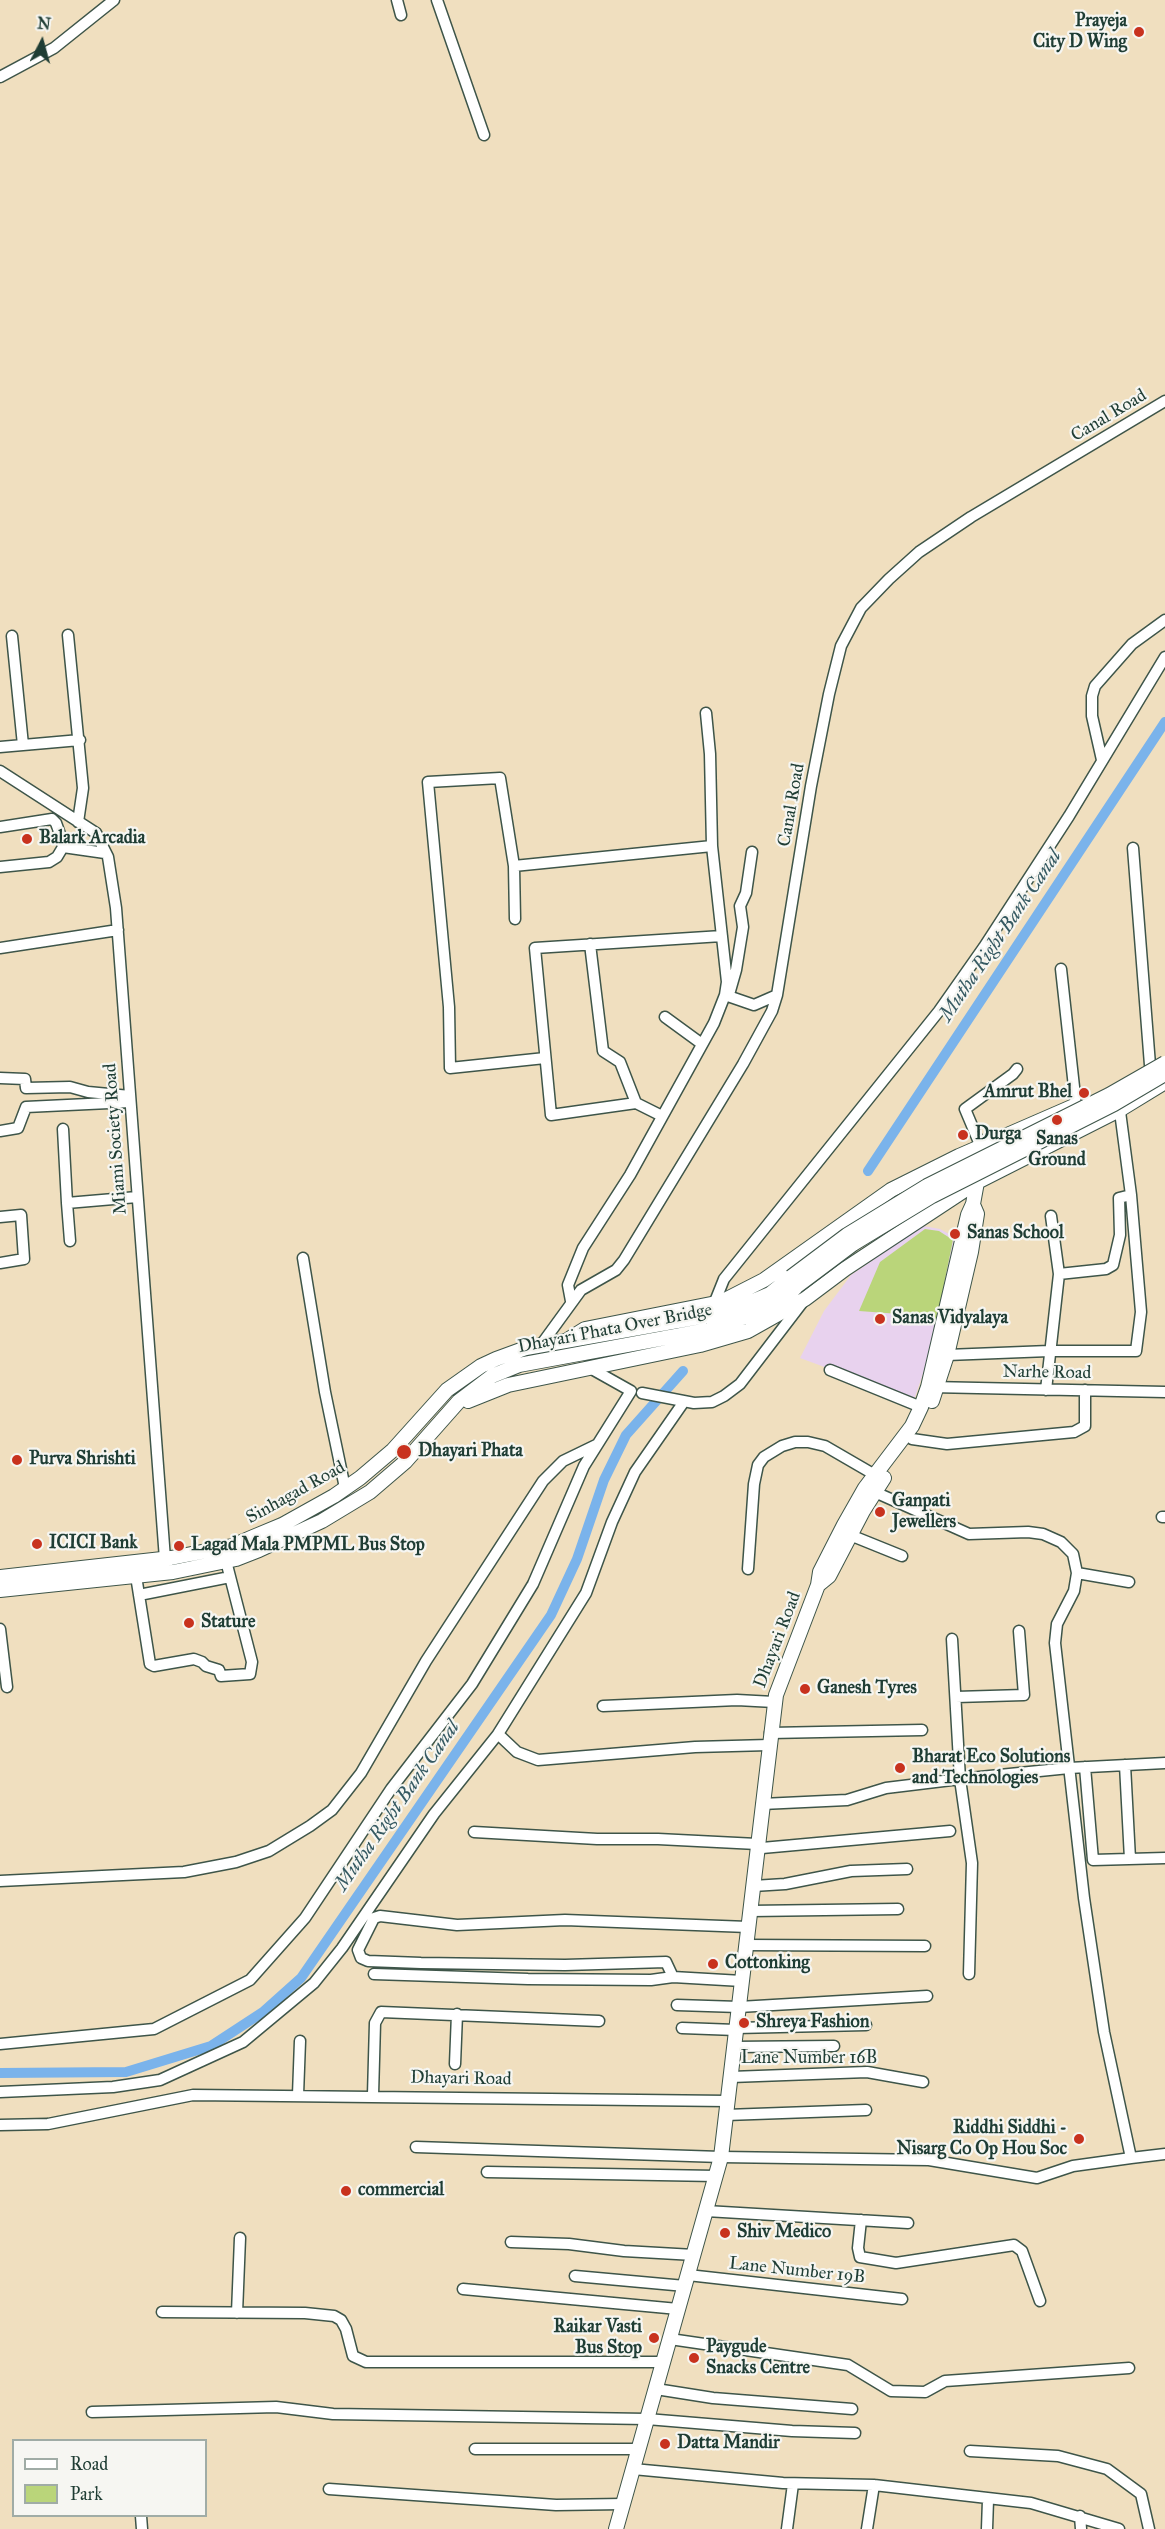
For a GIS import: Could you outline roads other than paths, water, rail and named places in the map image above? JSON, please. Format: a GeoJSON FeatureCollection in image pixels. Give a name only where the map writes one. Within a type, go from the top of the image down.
{"type":"FeatureCollection","features":[{"type":"Feature","properties":{"kind":"main road"},"geometry":{"type":"LineString","coordinates":[[564,1342],[585,1329],[714,1304],[764,1280],[891,1190],[1111,1088],[1165,1056]]}},
{"type":"Feature","properties":{"kind":"main road","name":"Dhayari Phata Over Bridge"},"geometry":{"type":"LineString","coordinates":[[451,1410],[492,1376],[519,1365],[708,1330],[752,1315],[790,1293],[794,1281],[847,1235],[927,1186],[1109,1095],[1165,1063]]}},
{"type":"Feature","properties":{"kind":"main road","name":"Dhayari Phata Over Bridge"},"geometry":{"type":"LineString","coordinates":[[564,1342],[728,1312],[770,1294],[932,1196],[1114,1104],[1165,1074]]}},
{"type":"Feature","properties":{"kind":"main road"},"geometry":{"type":"LineString","coordinates":[[451,1410],[476,1396],[508,1385],[700,1345],[747,1331],[805,1299],[844,1269],[977,1182],[1121,1109],[1165,1082]]}},
{"type":"Feature","properties":{"kind":"main road","name":"Dhayari Road"},"geometry":{"type":"LineString","coordinates":[[616,2529],[721,2157],[774,1702],[818,1585],[820,1572],[870,1490],[912,1439],[922,1422],[933,1387],[968,1215],[973,1204],[977,1182],[977,1149]]}},
{"type":"Feature","properties":{"kind":"main road","name":"Dhayari Road"},"geometry":{"type":"LineString","coordinates":[[818,1585],[829,1576],[850,1535],[875,1475],[912,1426],[947,1355],[971,1252],[977,1214],[973,1204]]}},
{"type":"Feature","properties":{"kind":"main road","name":"Sinhagad Road"},"geometry":{"type":"LineString","coordinates":[[0,1577],[165,1559],[232,1546],[253,1538],[282,1525],[345,1488],[375,1467],[447,1390],[496,1359],[541,1345],[564,1342]]}},
{"type":"Feature","properties":{"kind":"main road","name":"Sinhagad Road"},"geometry":{"type":"LineString","coordinates":[[0,1590],[173,1572],[226,1561],[288,1537],[322,1521],[370,1492],[405,1462],[451,1410]]}},
{"type":"Feature","properties":{"kind":"street"},"geometry":{"type":"LineString","coordinates":[[0,77],[54,48],[114,0]]}},
{"type":"Feature","properties":{"kind":"street"},"geometry":{"type":"LineString","coordinates":[[397,0],[401,15]]}},
{"type":"Feature","properties":{"kind":"street"},"geometry":{"type":"LineString","coordinates":[[437,0],[484,135]]}},
{"type":"Feature","properties":{"kind":"street","name":"Canal Road"},"geometry":{"type":"LineString","coordinates":[[541,1345],[581,1290],[616,1270],[624,1260],[763,1030],[777,995],[811,786],[829,694],[841,646],[861,608],[919,552],[971,517],[1165,401]]}},
{"type":"Feature","properties":{"kind":"street"},"geometry":{"type":"LineString","coordinates":[[1102,760],[1092,716],[1092,696],[1095,687],[1132,644],[1165,620]]}},
{"type":"Feature","properties":{"kind":"street"},"geometry":{"type":"LineString","coordinates":[[68,634],[83,788],[78,822]]}},
{"type":"Feature","properties":{"kind":"street"},"geometry":{"type":"LineString","coordinates":[[12,636],[23,745]]}},
{"type":"Feature","properties":{"kind":"street"},"geometry":{"type":"LineString","coordinates":[[714,1304],[724,1279],[939,1011],[984,947],[1069,816],[1165,657]]}},
{"type":"Feature","properties":{"kind":"street"},"geometry":{"type":"LineString","coordinates":[[571,1301],[568,1285],[583,1248],[630,1175],[714,1023],[725,995],[727,982],[712,846],[710,754],[706,713]]}},
{"type":"Feature","properties":{"kind":"street"},"geometry":{"type":"LineString","coordinates":[[0,747],[80,740]]}},
{"type":"Feature","properties":{"kind":"street","name":"Miami Society Road"},"geometry":{"type":"LineString","coordinates":[[0,771],[96,833],[105,853],[118,930],[165,1559]]}},
{"type":"Feature","properties":{"kind":"street"},"geometry":{"type":"LineString","coordinates":[[515,919],[514,866],[500,778],[428,782],[450,1007],[450,1068],[545,1058]]}},
{"type":"Feature","properties":{"kind":"street"},"geometry":{"type":"LineString","coordinates":[[0,827],[52,819],[62,837],[63,847],[49,862],[0,867]]}},
{"type":"Feature","properties":{"kind":"street"},"geometry":{"type":"LineString","coordinates":[[514,866],[712,846]]}},
{"type":"Feature","properties":{"kind":"street"},"geometry":{"type":"LineString","coordinates":[[63,847],[105,853]]}},
{"type":"Feature","properties":{"kind":"street"},"geometry":{"type":"LineString","coordinates":[[1133,848],[1150,1065]]}},
{"type":"Feature","properties":{"kind":"street"},"geometry":{"type":"LineString","coordinates":[[725,995],[730,991],[736,970],[743,927],[740,906],[746,893],[752,852]]}},
{"type":"Feature","properties":{"kind":"street"},"geometry":{"type":"LineString","coordinates":[[0,948],[118,930]]}},
{"type":"Feature","properties":{"kind":"street"},"geometry":{"type":"LineString","coordinates":[[662,1116],[636,1103],[551,1115],[535,948],[722,936]]}},
{"type":"Feature","properties":{"kind":"street"},"geometry":{"type":"LineString","coordinates":[[590,944],[603,1051],[620,1062],[636,1103]]}},
{"type":"Feature","properties":{"kind":"street"},"geometry":{"type":"LineString","coordinates":[[1061,969],[1076,1105]]}},
{"type":"Feature","properties":{"kind":"street"},"geometry":{"type":"LineString","coordinates":[[725,995],[754,1005],[777,995]]}},
{"type":"Feature","properties":{"kind":"street"},"geometry":{"type":"LineString","coordinates":[[665,1017],[702,1044]]}},
{"type":"Feature","properties":{"kind":"street"},"geometry":{"type":"LineString","coordinates":[[977,1149],[965,1109],[1017,1069]]}},
{"type":"Feature","properties":{"kind":"street"},"geometry":{"type":"LineString","coordinates":[[0,1078],[25,1079],[26,1088],[72,1087],[130,1099]]}},
{"type":"Feature","properties":{"kind":"street"},"geometry":{"type":"LineString","coordinates":[[72,1087],[74,1104]]}},
{"type":"Feature","properties":{"kind":"street"},"geometry":{"type":"LineString","coordinates":[[947,1355],[1049,1351],[1136,1351],[1141,1312],[1131,1195],[1121,1109],[1111,1088]]}},
{"type":"Feature","properties":{"kind":"street"},"geometry":{"type":"LineString","coordinates":[[0,1131],[18,1128],[26,1107],[130,1099]]}},
{"type":"Feature","properties":{"kind":"street"},"geometry":{"type":"LineString","coordinates":[[63,1129],[70,1240]]}},
{"type":"Feature","properties":{"kind":"street"},"geometry":{"type":"LineString","coordinates":[[1059,1274],[1106,1269],[1113,1265],[1120,1235],[1119,1198],[1131,1195]]}},
{"type":"Feature","properties":{"kind":"street"},"geometry":{"type":"LineString","coordinates":[[67,1203],[137,1197]]}},
{"type":"Feature","properties":{"kind":"street"},"geometry":{"type":"LineString","coordinates":[[0,1217],[21,1215],[24,1259],[0,1263]]}},
{"type":"Feature","properties":{"kind":"street"},"geometry":{"type":"LineString","coordinates":[[1046,1390],[1059,1274],[1051,1216]]}},
{"type":"Feature","properties":{"kind":"street"},"geometry":{"type":"LineString","coordinates":[[303,1258],[329,1412],[345,1488]]}},
{"type":"Feature","properties":{"kind":"street"},"geometry":{"type":"LineString","coordinates":[[590,1368],[636,1392],[683,1402],[712,1402],[740,1384],[805,1299]]}},
{"type":"Feature","properties":{"kind":"street"},"geometry":{"type":"LineString","coordinates":[[830,1370],[921,1407]]}},
{"type":"Feature","properties":{"kind":"street","name":"Narhe Road"},"geometry":{"type":"LineString","coordinates":[[933,1387],[1165,1392]]}},
{"type":"Feature","properties":{"kind":"street"},"geometry":{"type":"LineString","coordinates":[[912,1439],[947,1444],[1074,1432],[1085,1426],[1085,1390]]}},
{"type":"Feature","properties":{"kind":"street"},"geometry":{"type":"LineString","coordinates":[[0,2044],[154,2029],[250,1980],[305,1918],[391,1788],[472,1684],[533,1584],[584,1466],[597,1444],[636,1392]]}},
{"type":"Feature","properties":{"kind":"street"},"geometry":{"type":"LineString","coordinates":[[0,2092],[113,2087],[160,2080],[243,2042],[314,1983],[342,1948],[434,1814],[498,1734],[586,1593],[612,1522],[635,1472],[683,1402]]}},
{"type":"Feature","properties":{"kind":"street"},"geometry":{"type":"LineString","coordinates":[[748,1569],[754,1484],[758,1465],[764,1457],[783,1446],[795,1442],[808,1442],[825,1446],[875,1475]]}},
{"type":"Feature","properties":{"kind":"street"},"geometry":{"type":"LineString","coordinates":[[0,1881],[184,1872],[236,1862],[269,1851],[317,1821],[345,1796],[361,1773],[426,1661],[543,1481],[563,1461],[597,1444]]}},
{"type":"Feature","properties":{"kind":"street"},"geometry":{"type":"LineString","coordinates":[[870,1490],[969,1534],[1028,1532],[1043,1534],[1061,1542],[1070,1550],[1077,1573],[1074,1590],[1055,1634],[1084,1898],[1104,2032],[1131,2158]]}},
{"type":"Feature","properties":{"kind":"street"},"geometry":{"type":"LineString","coordinates":[[850,1535],[902,1556]]}},
{"type":"Feature","properties":{"kind":"street"},"geometry":{"type":"LineString","coordinates":[[136,1576],[150,1664],[154,1666],[194,1659],[219,1670],[221,1676],[250,1674],[252,1662],[226,1561]]}},
{"type":"Feature","properties":{"kind":"street"},"geometry":{"type":"LineString","coordinates":[[1077,1573],[1129,1582]]}},
{"type":"Feature","properties":{"kind":"street"},"geometry":{"type":"LineString","coordinates":[[139,1595],[230,1577]]}},
{"type":"Feature","properties":{"kind":"street"},"geometry":{"type":"LineString","coordinates":[[0,1629],[7,1687]]}},
{"type":"Feature","properties":{"kind":"street"},"geometry":{"type":"LineString","coordinates":[[956,1697],[1024,1695],[1019,1631]]}},
{"type":"Feature","properties":{"kind":"street"},"geometry":{"type":"LineString","coordinates":[[952,1639],[960,1779],[972,1863],[969,1974]]}},
{"type":"Feature","properties":{"kind":"street"},"geometry":{"type":"LineString","coordinates":[[603,1706],[737,1700],[774,1702]]}},
{"type":"Feature","properties":{"kind":"street"},"geometry":{"type":"LineString","coordinates":[[498,1734],[517,1752],[538,1760],[770,1739],[922,1730]]}},
{"type":"Feature","properties":{"kind":"street"},"geometry":{"type":"LineString","coordinates":[[762,1804],[847,1800],[886,1788],[960,1779],[1069,1768],[1165,1763]]}},
{"type":"Feature","properties":{"kind":"street"},"geometry":{"type":"LineString","coordinates":[[1125,1765],[1130,1859]]}},
{"type":"Feature","properties":{"kind":"street"},"geometry":{"type":"LineString","coordinates":[[1085,1767],[1093,1860],[1165,1858]]}},
{"type":"Feature","properties":{"kind":"street"},"geometry":{"type":"LineString","coordinates":[[474,1832],[597,1839],[658,1839],[758,1844],[762,1848],[950,1831]]}},
{"type":"Feature","properties":{"kind":"street"},"geometry":{"type":"LineString","coordinates":[[753,1886],[785,1884],[851,1871],[907,1869]]}},
{"type":"Feature","properties":{"kind":"street"},"geometry":{"type":"LineString","coordinates":[[750,1911],[898,1909]]}},
{"type":"Feature","properties":{"kind":"street"},"geometry":{"type":"LineString","coordinates":[[673,1977],[666,1962],[565,1965],[368,1961],[361,1958],[358,1950],[374,1918],[380,1916],[457,1925],[565,1920],[748,1927]]}},
{"type":"Feature","properties":{"kind":"street"},"geometry":{"type":"LineString","coordinates":[[746,1945],[925,1946]]}},
{"type":"Feature","properties":{"kind":"street"},"geometry":{"type":"LineString","coordinates":[[374,1974],[539,1979],[651,1980],[673,1977],[742,1981]]}},
{"type":"Feature","properties":{"kind":"street"},"geometry":{"type":"LineString","coordinates":[[677,2005],[739,2007],[927,1996]]}},
{"type":"Feature","properties":{"kind":"street"},"geometry":{"type":"LineString","coordinates":[[373,2096],[375,2023],[378,2014],[385,2010],[599,2021]]}},
{"type":"Feature","properties":{"kind":"street"},"geometry":{"type":"LineString","coordinates":[[455,2064],[457,2014]]}},
{"type":"Feature","properties":{"kind":"street"},"geometry":{"type":"LineString","coordinates":[[682,2028],[736,2029],[866,2025]]}},
{"type":"Feature","properties":{"kind":"street"},"geometry":{"type":"LineString","coordinates":[[298,2095],[300,2041]]}},
{"type":"Feature","properties":{"kind":"street"},"geometry":{"type":"LineString","coordinates":[[734,2047],[834,2046]]}},
{"type":"Feature","properties":{"kind":"street","name":"Lane Number 16B"},"geometry":{"type":"LineString","coordinates":[[731,2076],[867,2072],[923,2082]]}},
{"type":"Feature","properties":{"kind":"street","name":"Dhayari Road"},"geometry":{"type":"LineString","coordinates":[[0,2125],[48,2124],[193,2095],[373,2096],[727,2108]]}},
{"type":"Feature","properties":{"kind":"street"},"geometry":{"type":"LineString","coordinates":[[727,2108],[866,2110]]}},
{"type":"Feature","properties":{"kind":"street"},"geometry":{"type":"LineString","coordinates":[[416,2147],[721,2157],[929,2160],[1037,2178],[1073,2166],[1165,2154]]}},
{"type":"Feature","properties":{"kind":"street"},"geometry":{"type":"LineString","coordinates":[[487,2172],[716,2176]]}},
{"type":"Feature","properties":{"kind":"street"},"geometry":{"type":"LineString","coordinates":[[706,2211],[908,2223]]}},
{"type":"Feature","properties":{"kind":"street"},"geometry":{"type":"LineString","coordinates":[[861,2220],[858,2248],[860,2257],[896,2263],[1014,2245],[1022,2251],[1040,2301]]}},
{"type":"Feature","properties":{"kind":"street"},"geometry":{"type":"LineString","coordinates":[[237,2313],[240,2238]]}},
{"type":"Feature","properties":{"kind":"street"},"geometry":{"type":"LineString","coordinates":[[511,2242],[569,2244],[624,2251],[694,2255]]}},
{"type":"Feature","properties":{"kind":"street","name":"Lane Number 19B"},"geometry":{"type":"LineString","coordinates":[[575,2276],[686,2281],[902,2299]]}},
{"type":"Feature","properties":{"kind":"street"},"geometry":{"type":"LineString","coordinates":[[463,2289],[678,2309]]}},
{"type":"Feature","properties":{"kind":"street"},"geometry":{"type":"LineString","coordinates":[[162,2312],[334,2316],[340,2320],[346,2330],[353,2356],[366,2362],[663,2362]]}},
{"type":"Feature","properties":{"kind":"street"},"geometry":{"type":"LineString","coordinates":[[670,2339],[848,2365],[891,2391],[925,2392],[945,2381],[1129,2368]]}},
{"type":"Feature","properties":{"kind":"street"},"geometry":{"type":"LineString","coordinates":[[656,2389],[713,2398],[852,2409]]}},
{"type":"Feature","properties":{"kind":"street"},"geometry":{"type":"LineString","coordinates":[[92,2412],[276,2407],[333,2414],[647,2419],[792,2432],[855,2433]]}},
{"type":"Feature","properties":{"kind":"street"},"geometry":{"type":"LineString","coordinates":[[475,2449],[639,2449]]}},
{"type":"Feature","properties":{"kind":"street"},"geometry":{"type":"LineString","coordinates":[[970,2451],[1058,2456],[1107,2469],[1141,2494],[1149,2529]]}},
{"type":"Feature","properties":{"kind":"street"},"geometry":{"type":"LineString","coordinates":[[633,2469],[793,2484],[874,2485],[988,2500],[1031,2503],[1119,2529]]}},
{"type":"Feature","properties":{"kind":"street"},"geometry":{"type":"LineString","coordinates":[[787,2529],[793,2484]]}},
{"type":"Feature","properties":{"kind":"street"},"geometry":{"type":"LineString","coordinates":[[867,2529],[874,2485]]}},
{"type":"Feature","properties":{"kind":"street"},"geometry":{"type":"LineString","coordinates":[[329,2488],[556,2505],[623,2505]]}},
{"type":"Feature","properties":{"kind":"street"},"geometry":{"type":"LineString","coordinates":[[987,2529],[988,2500]]}},
{"type":"Feature","properties":{"kind":"street"},"geometry":{"type":"LineString","coordinates":[[1080,2516],[1081,2529]]}},
{"type":"Feature","properties":{"kind":"waterway","name":"Mutha Right Bank Canal"},"geometry":{"type":"LineString","coordinates":[[868,1171],[1165,722]]}},
{"type":"Feature","properties":{"kind":"waterway","name":"Mutha Right Bank Canal"},"geometry":{"type":"LineString","coordinates":[[0,2073],[126,2072],[211,2046],[263,2012],[301,1978],[551,1615],[577,1559],[604,1480],[626,1435],[683,1371]]}},
{"type":"Feature","properties":{"kind":"place","name":"Prayeja City D Wing"},"geometry":{"type":"Point","coordinates":[1139,32]}},
{"type":"Feature","properties":{"kind":"place","name":"Balark Arcadia"},"geometry":{"type":"Point","coordinates":[27,839]}},
{"type":"Feature","properties":{"kind":"place","name":"Amrut Bhel"},"geometry":{"type":"Point","coordinates":[1084,1093]}},
{"type":"Feature","properties":{"kind":"place","name":"Sanas Ground"},"geometry":{"type":"Point","coordinates":[1057,1120]}},
{"type":"Feature","properties":{"kind":"place","name":"Durga"},"geometry":{"type":"Point","coordinates":[963,1135]}},
{"type":"Feature","properties":{"kind":"place","name":"Sanas School"},"geometry":{"type":"Point","coordinates":[955,1234]}},
{"type":"Feature","properties":{"kind":"place","name":"Sanas Vidyalaya"},"geometry":{"type":"Point","coordinates":[880,1319]}},
{"type":"Feature","properties":{"kind":"place","name":"Dhayari Phata"},"geometry":{"type":"Point","coordinates":[404,1452]}},
{"type":"Feature","properties":{"kind":"place","name":"Purva Shrishti"},"geometry":{"type":"Point","coordinates":[17,1460]}},
{"type":"Feature","properties":{"kind":"place","name":"Ganpati Jewellers"},"geometry":{"type":"Point","coordinates":[880,1512]}},
{"type":"Feature","properties":{"kind":"place","name":"ICICI Bank"},"geometry":{"type":"Point","coordinates":[37,1544]}},
{"type":"Feature","properties":{"kind":"place","name":"Lagad Mala PMPML Bus Stop"},"geometry":{"type":"Point","coordinates":[179,1546]}},
{"type":"Feature","properties":{"kind":"place","name":"Stature"},"geometry":{"type":"Point","coordinates":[189,1623]}},
{"type":"Feature","properties":{"kind":"place","name":"Ganesh Tyres"},"geometry":{"type":"Point","coordinates":[805,1689]}},
{"type":"Feature","properties":{"kind":"place","name":"Bharat Eco Solutions and Technologies"},"geometry":{"type":"Point","coordinates":[900,1768]}},
{"type":"Feature","properties":{"kind":"place","name":"Cottonking"},"geometry":{"type":"Point","coordinates":[713,1964]}},
{"type":"Feature","properties":{"kind":"place","name":"Shreya Fashion"},"geometry":{"type":"Point","coordinates":[744,2023]}},
{"type":"Feature","properties":{"kind":"place","name":"Riddhi Siddhi - Nisarg Co Op Hou Soc"},"geometry":{"type":"Point","coordinates":[1079,2139]}},
{"type":"Feature","properties":{"kind":"place","name":"commercial"},"geometry":{"type":"Point","coordinates":[346,2191]}},
{"type":"Feature","properties":{"kind":"place","name":"Shiv Medico"},"geometry":{"type":"Point","coordinates":[725,2233]}},
{"type":"Feature","properties":{"kind":"place","name":"Raikar Vasti Bus Stop"},"geometry":{"type":"Point","coordinates":[654,2338]}},
{"type":"Feature","properties":{"kind":"place","name":"Paygude Snacks Centre"},"geometry":{"type":"Point","coordinates":[694,2358]}},
{"type":"Feature","properties":{"kind":"place","name":"Datta Mandir"},"geometry":{"type":"Point","coordinates":[665,2444]}}]}
